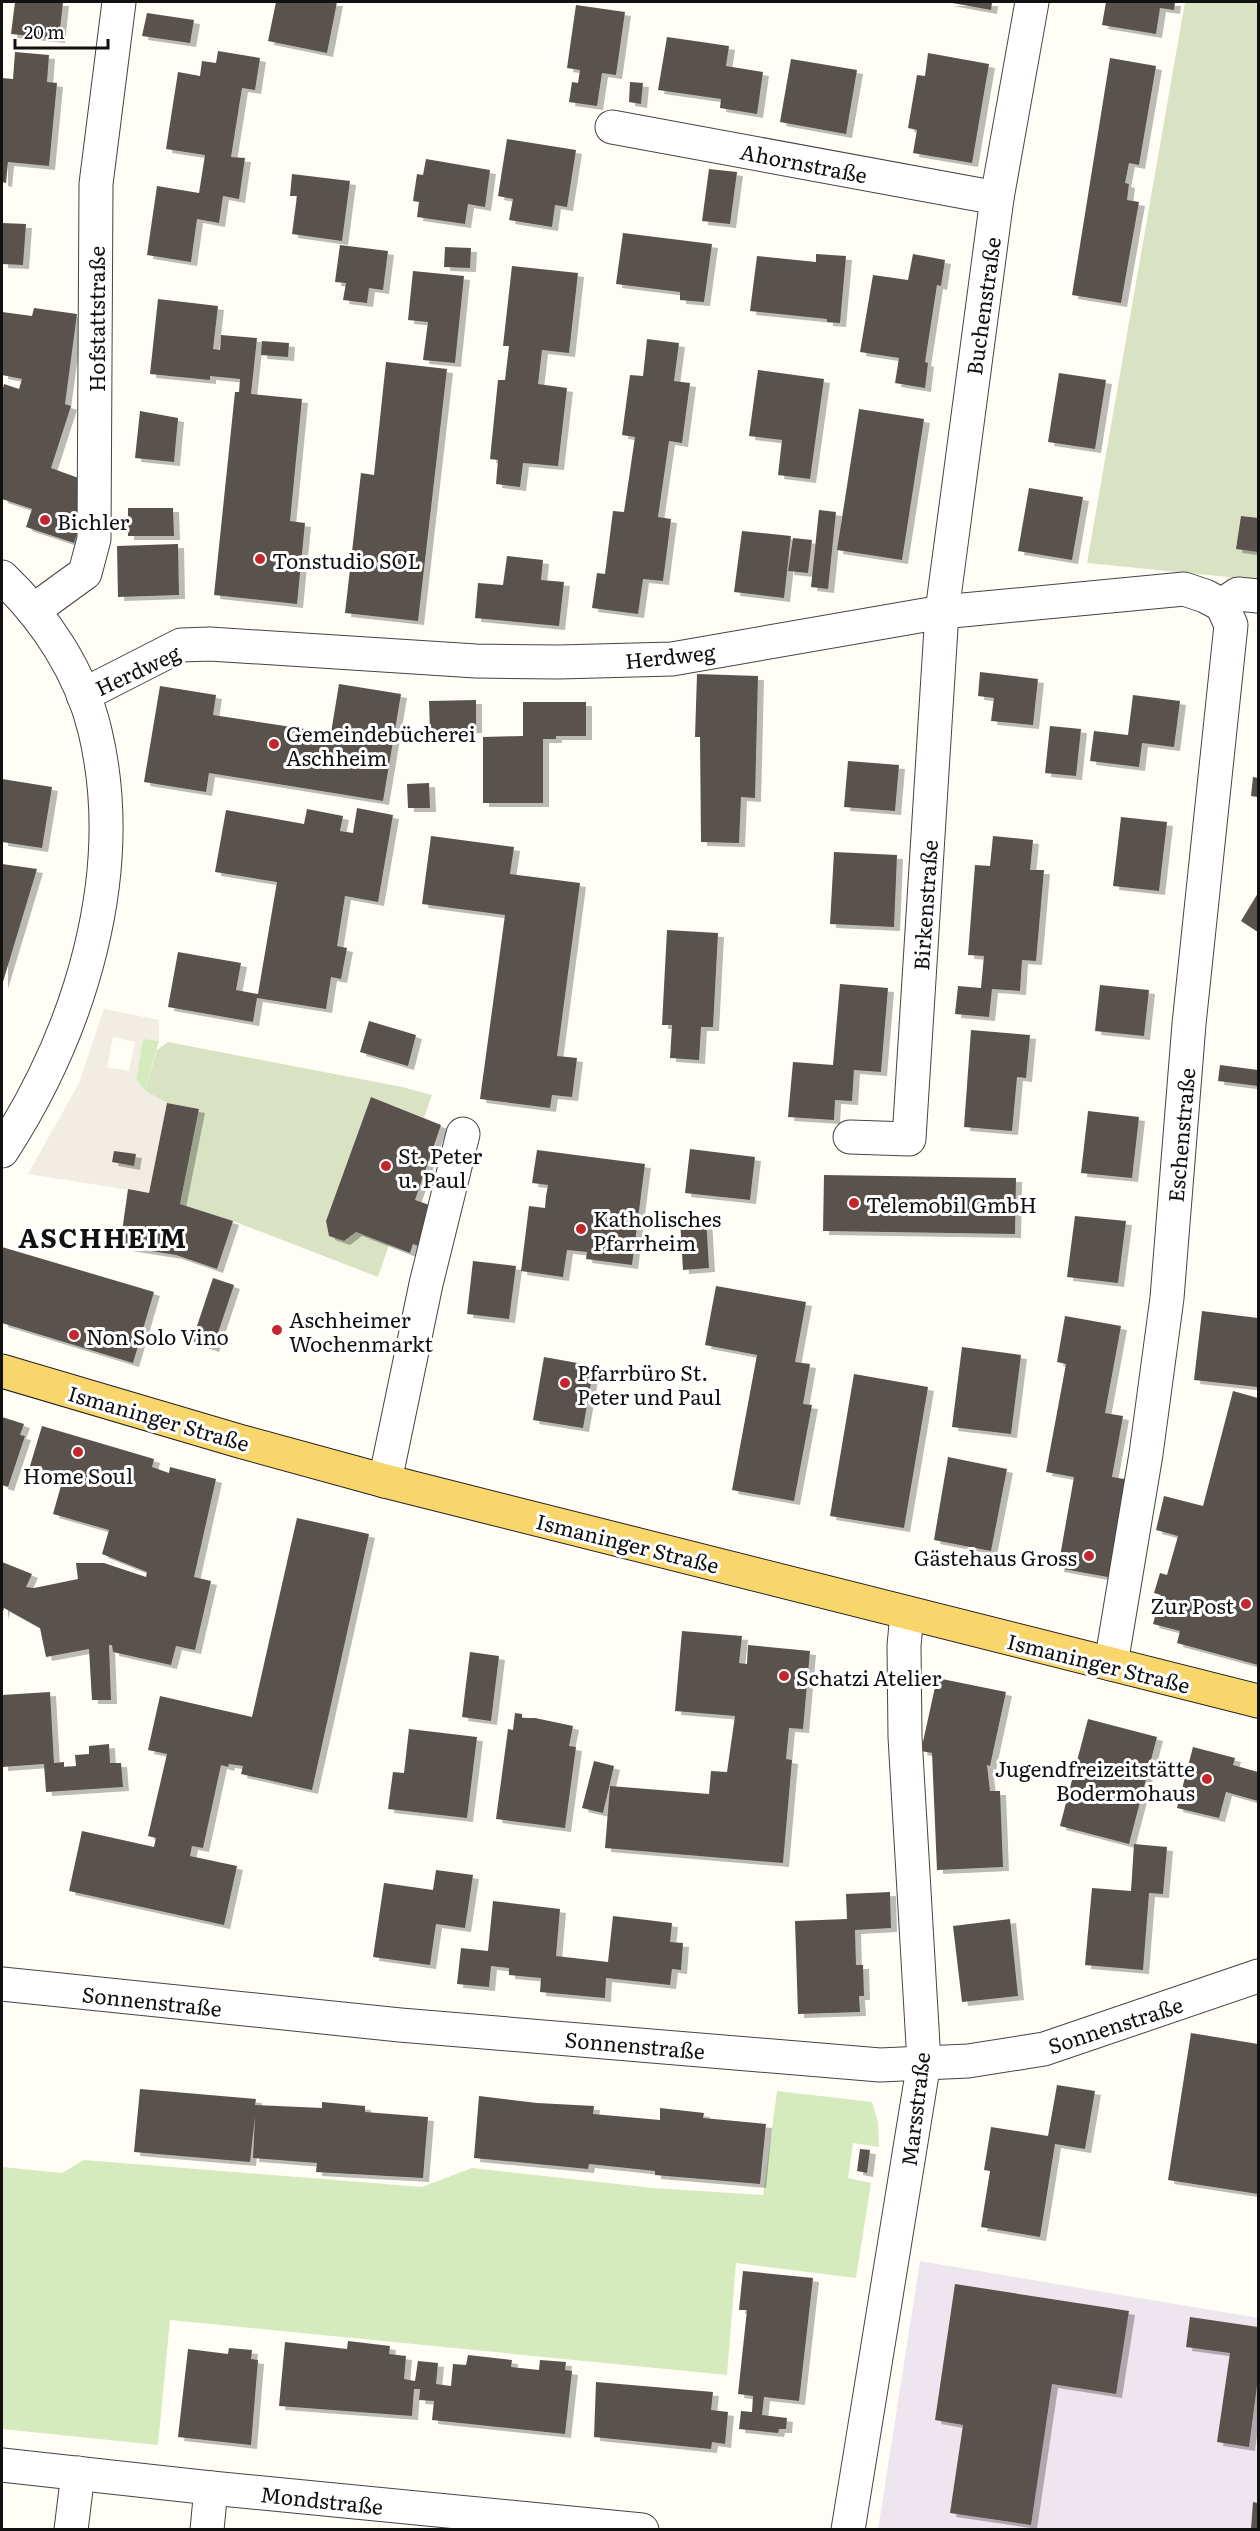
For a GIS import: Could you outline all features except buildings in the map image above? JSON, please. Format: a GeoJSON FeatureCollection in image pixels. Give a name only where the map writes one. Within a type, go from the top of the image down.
{"type":"FeatureCollection","features":[{"type":"Feature","properties":{"kind":"main road","name":"Ismaninger Straße"},"geometry":{"type":"LineString","coordinates":[[2,1371],[228,1438],[385,1481],[1258,1701]]}},
{"type":"Feature","properties":{"kind":"street","name":"Hofstattstraße"},"geometry":{"type":"LineString","coordinates":[[34,610],[85,573],[94,539],[96,184],[119,2]]}},
{"type":"Feature","properties":{"kind":"street","name":"Buchenstraße"},"geometry":{"type":"LineString","coordinates":[[942,612],[997,198],[1032,2]]}},
{"type":"Feature","properties":{"kind":"street","name":"Ahornstraße"},"geometry":{"type":"LineString","coordinates":[[612,127],[997,198]]}},
{"type":"Feature","properties":{"kind":"street"},"geometry":{"type":"LineString","coordinates":[[4,586],[34,610],[60,649],[83,695],[95,729],[104,780],[105,842],[100,899],[75,1002],[46,1073],[5,1141]]}},
{"type":"Feature","properties":{"kind":"street","name":"Herdweg"},"geometry":{"type":"LineString","coordinates":[[83,695],[181,645],[210,644],[498,661],[672,659],[942,612],[1184,589],[1205,596],[1222,606]]}},
{"type":"Feature","properties":{"kind":"street"},"geometry":{"type":"LineString","coordinates":[[1222,606],[1239,594],[1258,596]]}},
{"type":"Feature","properties":{"kind":"street","name":"Eschenstraße"},"geometry":{"type":"LineString","coordinates":[[1111,1665],[1146,1454],[1167,1298],[1190,1013],[1231,626],[1222,606]]}},
{"type":"Feature","properties":{"kind":"street","name":"Birkenstraße"},"geometry":{"type":"LineString","coordinates":[[850,1137],[909,1139],[942,612]]}},
{"type":"Feature","properties":{"kind":"street"},"geometry":{"type":"LineString","coordinates":[[385,1481],[426,1284],[463,1134]]}},
{"type":"Feature","properties":{"kind":"street","name":"Marsstraße"},"geometry":{"type":"LineString","coordinates":[[848,2529],[924,2062],[905,1737],[904,1646],[907,1613]]}},
{"type":"Feature","properties":{"kind":"street","name":"Sonnenstraße"},"geometry":{"type":"LineString","coordinates":[[2,1983],[400,2025],[880,2065],[968,2061],[1044,2049],[1258,1976]]}},
{"type":"Feature","properties":{"kind":"street","name":"Mondstraße"},"geometry":{"type":"LineString","coordinates":[[2,2465],[211,2488],[642,2529]]}},
{"type":"Feature","properties":{"kind":"street"},"geometry":{"type":"LineString","coordinates":[[71,2529],[78,2473]]}},
{"type":"Feature","properties":{"kind":"street"},"geometry":{"type":"LineString","coordinates":[[207,2529],[211,2488]]}},
{"type":"Feature","properties":{"kind":"shaded area"},"geometry":{"type":"Polygon","coordinates":[[[104,1009],[159,1020],[159,1041],[143,1039],[136,1080],[145,1091],[167,1103],[149,1193],[28,1174],[79,1083],[104,1009]],[[113,1037],[107,1067],[129,1071],[135,1042],[113,1037]]]}},
{"type":"Feature","properties":{"kind":"shaded area"},"geometry":{"type":"Polygon","coordinates":[[[920,2261],[1258,2318],[1258,2529],[878,2530],[920,2261]]]}},
{"type":"Feature","properties":{"kind":"green space"},"geometry":{"type":"Polygon","coordinates":[[[1185,2],[1258,2],[1258,580],[1087,563],[1185,2]]]}},
{"type":"Feature","properties":{"kind":"green space"},"geometry":{"type":"Polygon","coordinates":[[[143,1038],[159,1041],[145,1091],[136,1080],[143,1038]]]}},
{"type":"Feature","properties":{"kind":"green space"},"geometry":{"type":"Polygon","coordinates":[[[168,1042],[402,1087],[432,1095],[424,1118],[371,1097],[326,1221],[329,1236],[344,1241],[356,1232],[389,1245],[378,1277],[233,1221],[180,1204],[199,1109],[167,1103],[145,1091],[157,1050],[168,1042]]]}},
{"type":"Feature","properties":{"kind":"green space"},"geometry":{"type":"Polygon","coordinates":[[[777,2091],[872,2102],[878,2122],[879,2147],[853,2143],[848,2178],[871,2183],[856,2278],[736,2263],[727,2375],[170,2320],[158,2445],[2,2429],[2,2167],[62,2173],[84,2160],[422,2187],[472,2168],[653,2188],[763,2195],[777,2091]]]}},
{"type":"Feature","properties":{"kind":"place","name":"Bichler"},"geometry":{"type":"Point","coordinates":[45,520]}},
{"type":"Feature","properties":{"kind":"place","name":"Tonstudio SOL"},"geometry":{"type":"Point","coordinates":[260,559]}},
{"type":"Feature","properties":{"kind":"place","name":"Gemeindebücherei Aschheim"},"geometry":{"type":"Point","coordinates":[274,744]}},
{"type":"Feature","properties":{"kind":"place","name":"St. Peter u. Paul"},"geometry":{"type":"Point","coordinates":[386,1166]}},
{"type":"Feature","properties":{"kind":"place","name":"Telemobil GmbH"},"geometry":{"type":"Point","coordinates":[854,1203]}},
{"type":"Feature","properties":{"kind":"place","name":"Katholisches Pfarrheim"},"geometry":{"type":"Point","coordinates":[581,1229]}},
{"type":"Feature","properties":{"kind":"place","name":"Aschheimer Wochenmarkt"},"geometry":{"type":"Point","coordinates":[277,1330]}},
{"type":"Feature","properties":{"kind":"place","name":"Non Solo Vino"},"geometry":{"type":"Point","coordinates":[74,1335]}},
{"type":"Feature","properties":{"kind":"place","name":"Pfarrbüro St. Peter und Paul"},"geometry":{"type":"Point","coordinates":[565,1383]}},
{"type":"Feature","properties":{"kind":"place","name":"Home Soul"},"geometry":{"type":"Point","coordinates":[78,1452]}},
{"type":"Feature","properties":{"kind":"place","name":"Gästehaus Gross"},"geometry":{"type":"Point","coordinates":[1089,1556]}},
{"type":"Feature","properties":{"kind":"place","name":"Zur Post"},"geometry":{"type":"Point","coordinates":[1246,1604]}},
{"type":"Feature","properties":{"kind":"place","name":"Schatzi Atelier"},"geometry":{"type":"Point","coordinates":[784,1676]}},
{"type":"Feature","properties":{"kind":"place","name":"Jugendfreizeitstätte Bodermohaus"},"geometry":{"type":"Point","coordinates":[1207,1779]}},
{"type":"Feature","properties":{"kind":"district","name":"ASCHHEIM"},"geometry":{"type":"Point","coordinates":[103,1236]}}]}
